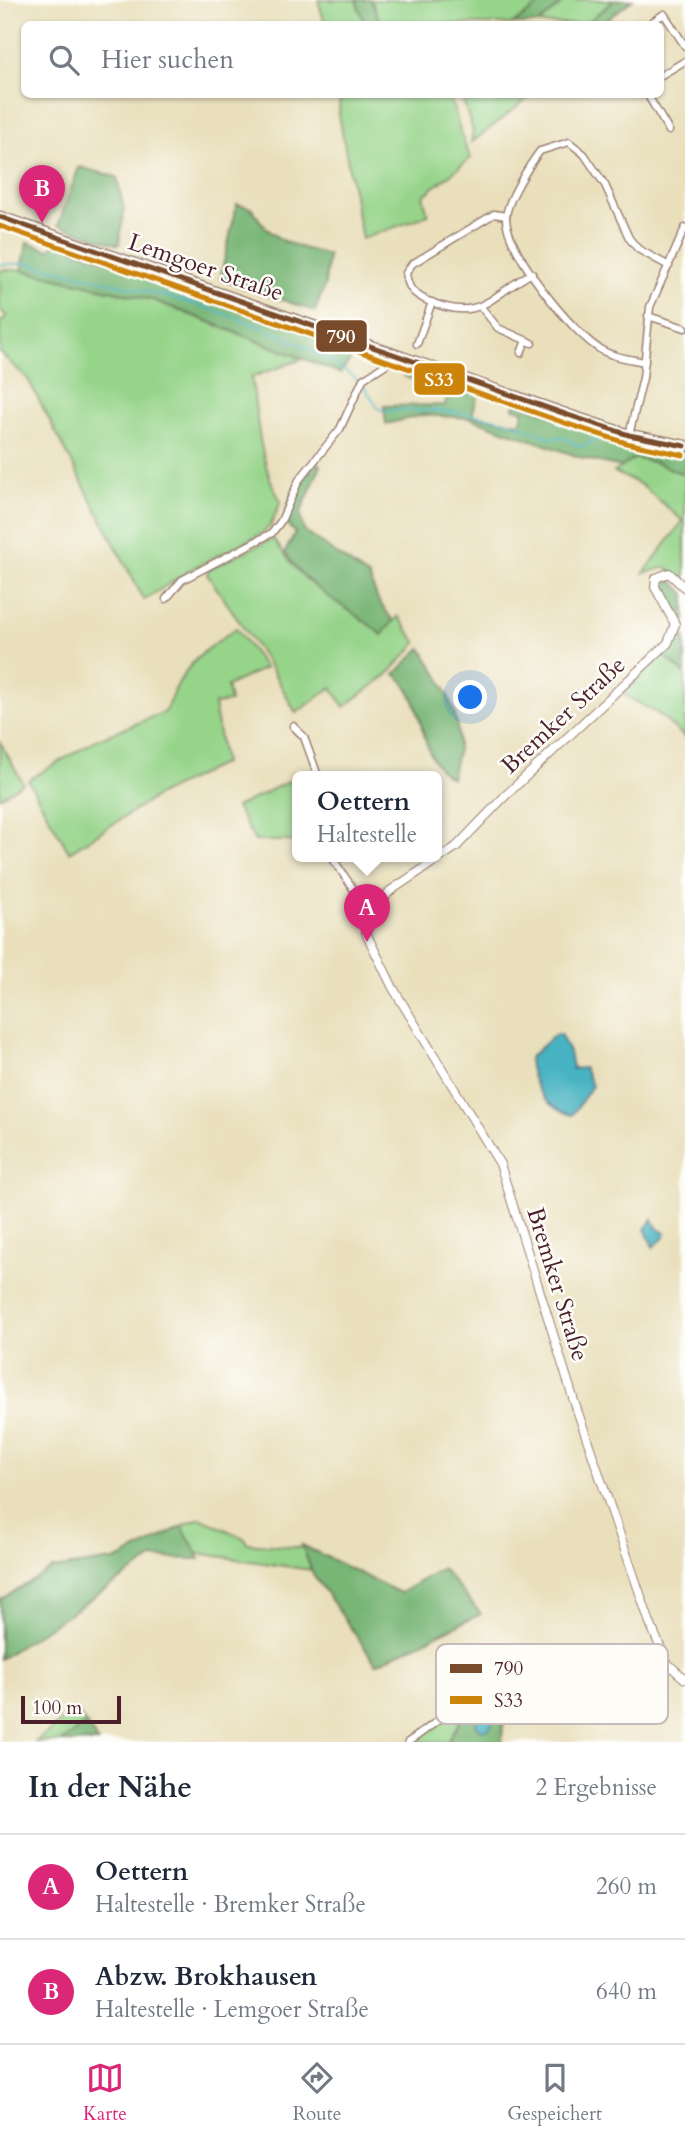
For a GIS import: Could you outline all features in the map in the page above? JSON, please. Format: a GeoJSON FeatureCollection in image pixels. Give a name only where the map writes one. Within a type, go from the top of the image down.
{"type":"FeatureCollection","features":[{"type":"Feature","properties":{"kind":"main road","name":"Lemgoer Straße"},"geometry":{"type":"LineString","coordinates":[[0,217],[629,435],[685,446]]}},
{"type":"Feature","properties":{"kind":"street"},"geometry":{"type":"LineString","coordinates":[[654,21],[664,14],[685,46]]}},
{"type":"Feature","properties":{"kind":"street"},"geometry":{"type":"LineString","coordinates":[[664,74],[685,61]]}},
{"type":"Feature","properties":{"kind":"street"},"geometry":{"type":"LineString","coordinates":[[649,98],[669,131]]}},
{"type":"Feature","properties":{"kind":"street"},"geometry":{"type":"LineString","coordinates":[[645,362],[614,356],[594,346],[572,327],[510,238],[506,216],[540,151],[569,142],[584,154],[605,185],[629,238],[638,248],[669,266]]}},
{"type":"Feature","properties":{"kind":"street"},"geometry":{"type":"LineString","coordinates":[[506,216],[494,214],[408,267],[407,280],[411,292],[463,312],[481,307],[532,273]]}},
{"type":"Feature","properties":{"kind":"street"},"geometry":{"type":"LineString","coordinates":[[629,435],[645,362],[648,316],[684,232]]}},
{"type":"Feature","properties":{"kind":"street"},"geometry":{"type":"LineString","coordinates":[[417,344],[432,302]]}},
{"type":"Feature","properties":{"kind":"street"},"geometry":{"type":"LineString","coordinates":[[481,307],[498,328],[529,342],[521,353]]}},
{"type":"Feature","properties":{"kind":"street"},"geometry":{"type":"LineString","coordinates":[[648,316],[685,328]]}},
{"type":"Feature","properties":{"kind":"street"},"geometry":{"type":"LineString","coordinates":[[166,599],[182,580],[277,528],[292,490],[340,429],[363,379],[399,356]]}},
{"type":"Feature","properties":{"kind":"street","name":"Bremker Straße"},"geometry":{"type":"LineString","coordinates":[[442,855],[456,847],[505,796],[668,643],[675,624],[654,587],[660,574],[674,575],[685,588]]}},
{"type":"Feature","properties":{"kind":"street"},"geometry":{"type":"LineString","coordinates":[[293,726],[304,737],[316,771]]}},
{"type":"Feature","properties":{"kind":"street","name":"Bremker Straße"},"geometry":{"type":"LineString","coordinates":[[335,862],[370,914]]}},
{"type":"Feature","properties":{"kind":"street","name":"Bremker Straße"},"geometry":{"type":"LineString","coordinates":[[431,862],[390,891],[370,914],[366,933],[376,955],[500,1164],[579,1414],[659,1644]]}},
{"type":"Feature","properties":{"kind":"street","name":"Bremker Straße"},"geometry":{"type":"LineString","coordinates":[[668,1664],[685,1679]]}},
{"type":"Feature","properties":{"kind":"street"},"geometry":{"type":"LineString","coordinates":[[408,1742],[436,1722]]}},
{"type":"Feature","properties":{"kind":"green space"},"geometry":{"type":"Polygon","coordinates":[[[318,0],[356,0],[364,21],[324,21],[318,0]]]}},
{"type":"Feature","properties":{"kind":"green space"},"geometry":{"type":"Polygon","coordinates":[[[356,0],[371,0],[380,21],[364,21],[356,0]]]}},
{"type":"Feature","properties":{"kind":"green space"},"geometry":{"type":"Polygon","coordinates":[[[371,0],[632,0],[605,21],[380,21],[371,0]]]}},
{"type":"Feature","properties":{"kind":"green space"},"geometry":{"type":"Polygon","coordinates":[[[546,0],[566,0],[542,21],[517,21],[546,0]]]}},
{"type":"Feature","properties":{"kind":"green space"},"geometry":{"type":"Polygon","coordinates":[[[614,0],[632,0],[605,21],[590,21],[614,0]]]}},
{"type":"Feature","properties":{"kind":"green space"},"geometry":{"type":"Polygon","coordinates":[[[340,98],[449,98],[471,158],[423,196],[428,215],[362,239],[339,115],[340,98]]]}},
{"type":"Feature","properties":{"kind":"green space"},"geometry":{"type":"Polygon","coordinates":[[[462,98],[528,98],[471,143],[473,130],[462,98]]]}},
{"type":"Feature","properties":{"kind":"green space"},"geometry":{"type":"Polygon","coordinates":[[[79,167],[117,177],[124,210],[119,245],[58,225],[79,167]]]}},
{"type":"Feature","properties":{"kind":"green space"},"geometry":{"type":"Polygon","coordinates":[[[237,204],[252,208],[259,220],[275,236],[328,255],[325,285],[315,311],[220,279],[237,204]]]}},
{"type":"Feature","properties":{"kind":"green space"},"geometry":{"type":"Polygon","coordinates":[[[27,242],[49,250],[57,243],[359,349],[340,373],[153,300],[22,270],[27,242]]]}},
{"type":"Feature","properties":{"kind":"green space"},"geometry":{"type":"Polygon","coordinates":[[[0,270],[22,270],[153,300],[303,359],[252,377],[264,458],[281,501],[271,525],[263,533],[193,568],[144,600],[28,379],[0,353],[0,323],[7,316],[0,310],[0,270]]]}},
{"type":"Feature","properties":{"kind":"green space"},"geometry":{"type":"Polygon","coordinates":[[[408,364],[479,389],[472,416],[520,423],[524,411],[513,408],[516,403],[650,445],[685,451],[685,475],[657,463],[635,458],[621,467],[582,458],[470,418],[423,415],[386,424],[384,406],[445,405],[448,393],[404,376],[408,364]]]}},
{"type":"Feature","properties":{"kind":"green space"},"geometry":{"type":"Polygon","coordinates":[[[635,458],[657,463],[685,475],[685,583],[666,567],[644,573],[683,521],[640,484],[614,472],[635,458]]]}},
{"type":"Feature","properties":{"kind":"green space"},"geometry":{"type":"Polygon","coordinates":[[[317,462],[321,465],[300,514],[304,531],[369,577],[378,600],[393,621],[382,635],[316,588],[285,552],[295,533],[284,521],[291,495],[317,462]]]}},
{"type":"Feature","properties":{"kind":"green space"},"geometry":{"type":"Polygon","coordinates":[[[273,538],[296,568],[321,591],[382,634],[398,616],[417,643],[387,675],[344,707],[332,687],[296,713],[271,668],[207,574],[209,569],[273,538]]]}},
{"type":"Feature","properties":{"kind":"green space"},"geometry":{"type":"Polygon","coordinates":[[[668,577],[685,594],[685,632],[678,634],[677,618],[658,585],[660,579],[668,577]]]}},
{"type":"Feature","properties":{"kind":"green space"},"geometry":{"type":"Polygon","coordinates":[[[236,628],[265,668],[227,686],[230,702],[214,704],[224,763],[160,794],[69,852],[28,780],[98,739],[165,712],[185,672],[210,647],[236,628]]]}},
{"type":"Feature","properties":{"kind":"green space"},"geometry":{"type":"Polygon","coordinates":[[[685,636],[685,674],[662,654],[676,638],[685,636]]]}},
{"type":"Feature","properties":{"kind":"green space"},"geometry":{"type":"Polygon","coordinates":[[[421,648],[441,681],[456,720],[458,746],[451,778],[440,769],[432,757],[413,698],[406,685],[395,674],[421,648]]]}},
{"type":"Feature","properties":{"kind":"green space"},"geometry":{"type":"Polygon","coordinates":[[[662,654],[685,674],[685,738],[660,715],[623,694],[662,654]]]}},
{"type":"Feature","properties":{"kind":"green space"},"geometry":{"type":"Polygon","coordinates":[[[0,742],[23,783],[0,797],[0,742]]]}},
{"type":"Feature","properties":{"kind":"green space"},"geometry":{"type":"Polygon","coordinates":[[[292,779],[292,841],[255,841],[236,807],[292,779]]]}},
{"type":"Feature","properties":{"kind":"green space"},"geometry":{"type":"Polygon","coordinates":[[[200,1518],[244,1538],[247,1543],[303,1548],[311,1570],[197,1553],[182,1526],[200,1518]]]}},
{"type":"Feature","properties":{"kind":"green space"},"geometry":{"type":"Polygon","coordinates":[[[182,1526],[200,1559],[154,1558],[0,1659],[0,1600],[52,1569],[120,1559],[182,1526]]]}},
{"type":"Feature","properties":{"kind":"green space"},"geometry":{"type":"Polygon","coordinates":[[[302,1545],[400,1593],[442,1568],[481,1614],[376,1664],[313,1574],[302,1545]]]}},
{"type":"Feature","properties":{"kind":"green space"},"geometry":{"type":"Polygon","coordinates":[[[76,1710],[86,1723],[62,1742],[35,1742],[76,1710]]]}},
{"type":"Feature","properties":{"kind":"green space"},"geometry":{"type":"Polygon","coordinates":[[[86,1723],[98,1742],[62,1742],[86,1723]]]}},
{"type":"Feature","properties":{"kind":"green space"},"geometry":{"type":"Polygon","coordinates":[[[437,1724],[458,1724],[448,1742],[412,1742],[437,1724]]]}},
{"type":"Feature","properties":{"kind":"green space"},"geometry":{"type":"Polygon","coordinates":[[[458,1724],[504,1724],[502,1742],[448,1742],[458,1724]]]}},
{"type":"Feature","properties":{"kind":"water"},"geometry":{"type":"Polygon","coordinates":[[[556,1034],[560,1034],[569,1052],[572,1069],[584,1068],[592,1086],[572,1115],[547,1101],[536,1086],[530,1068],[529,1058],[556,1034]]]}},
{"type":"Feature","properties":{"kind":"water"},"geometry":{"type":"Polygon","coordinates":[[[653,1219],[657,1228],[665,1233],[665,1237],[653,1247],[645,1229],[653,1219]]]}},
{"type":"Feature","properties":{"kind":"water"},"geometry":{"type":"Polygon","coordinates":[[[491,1724],[490,1728],[484,1730],[477,1725],[491,1724]]]}},
{"type":"Feature","properties":{"kind":"waterway"},"geometry":{"type":"LineString","coordinates":[[0,265],[27,263],[201,306],[287,338],[325,358],[360,382]]}},
{"type":"Feature","properties":{"kind":"waterway"},"geometry":{"type":"LineString","coordinates":[[364,386],[378,408],[384,411],[478,415],[515,424],[556,439],[560,436],[580,446],[602,437],[634,449],[680,454],[685,458]]}},
{"type":"Feature","properties":{"kind":"transit line","name":"790"},"geometry":{"type":"LineString","coordinates":[[0,217],[571,416],[629,435],[685,446]]}},
{"type":"Feature","properties":{"kind":"transit line","name":"S33"},"geometry":{"type":"LineString","coordinates":[[0,226],[568,424],[626,443],[683,455]]}},
{"type":"Feature","properties":{"kind":"place","name":"Abzw. Brokhausen"},"geometry":{"type":"Point","coordinates":[42,223]}},
{"type":"Feature","properties":{"kind":"place","name":"Oettern"},"geometry":{"type":"Point","coordinates":[367,942]}}]}
